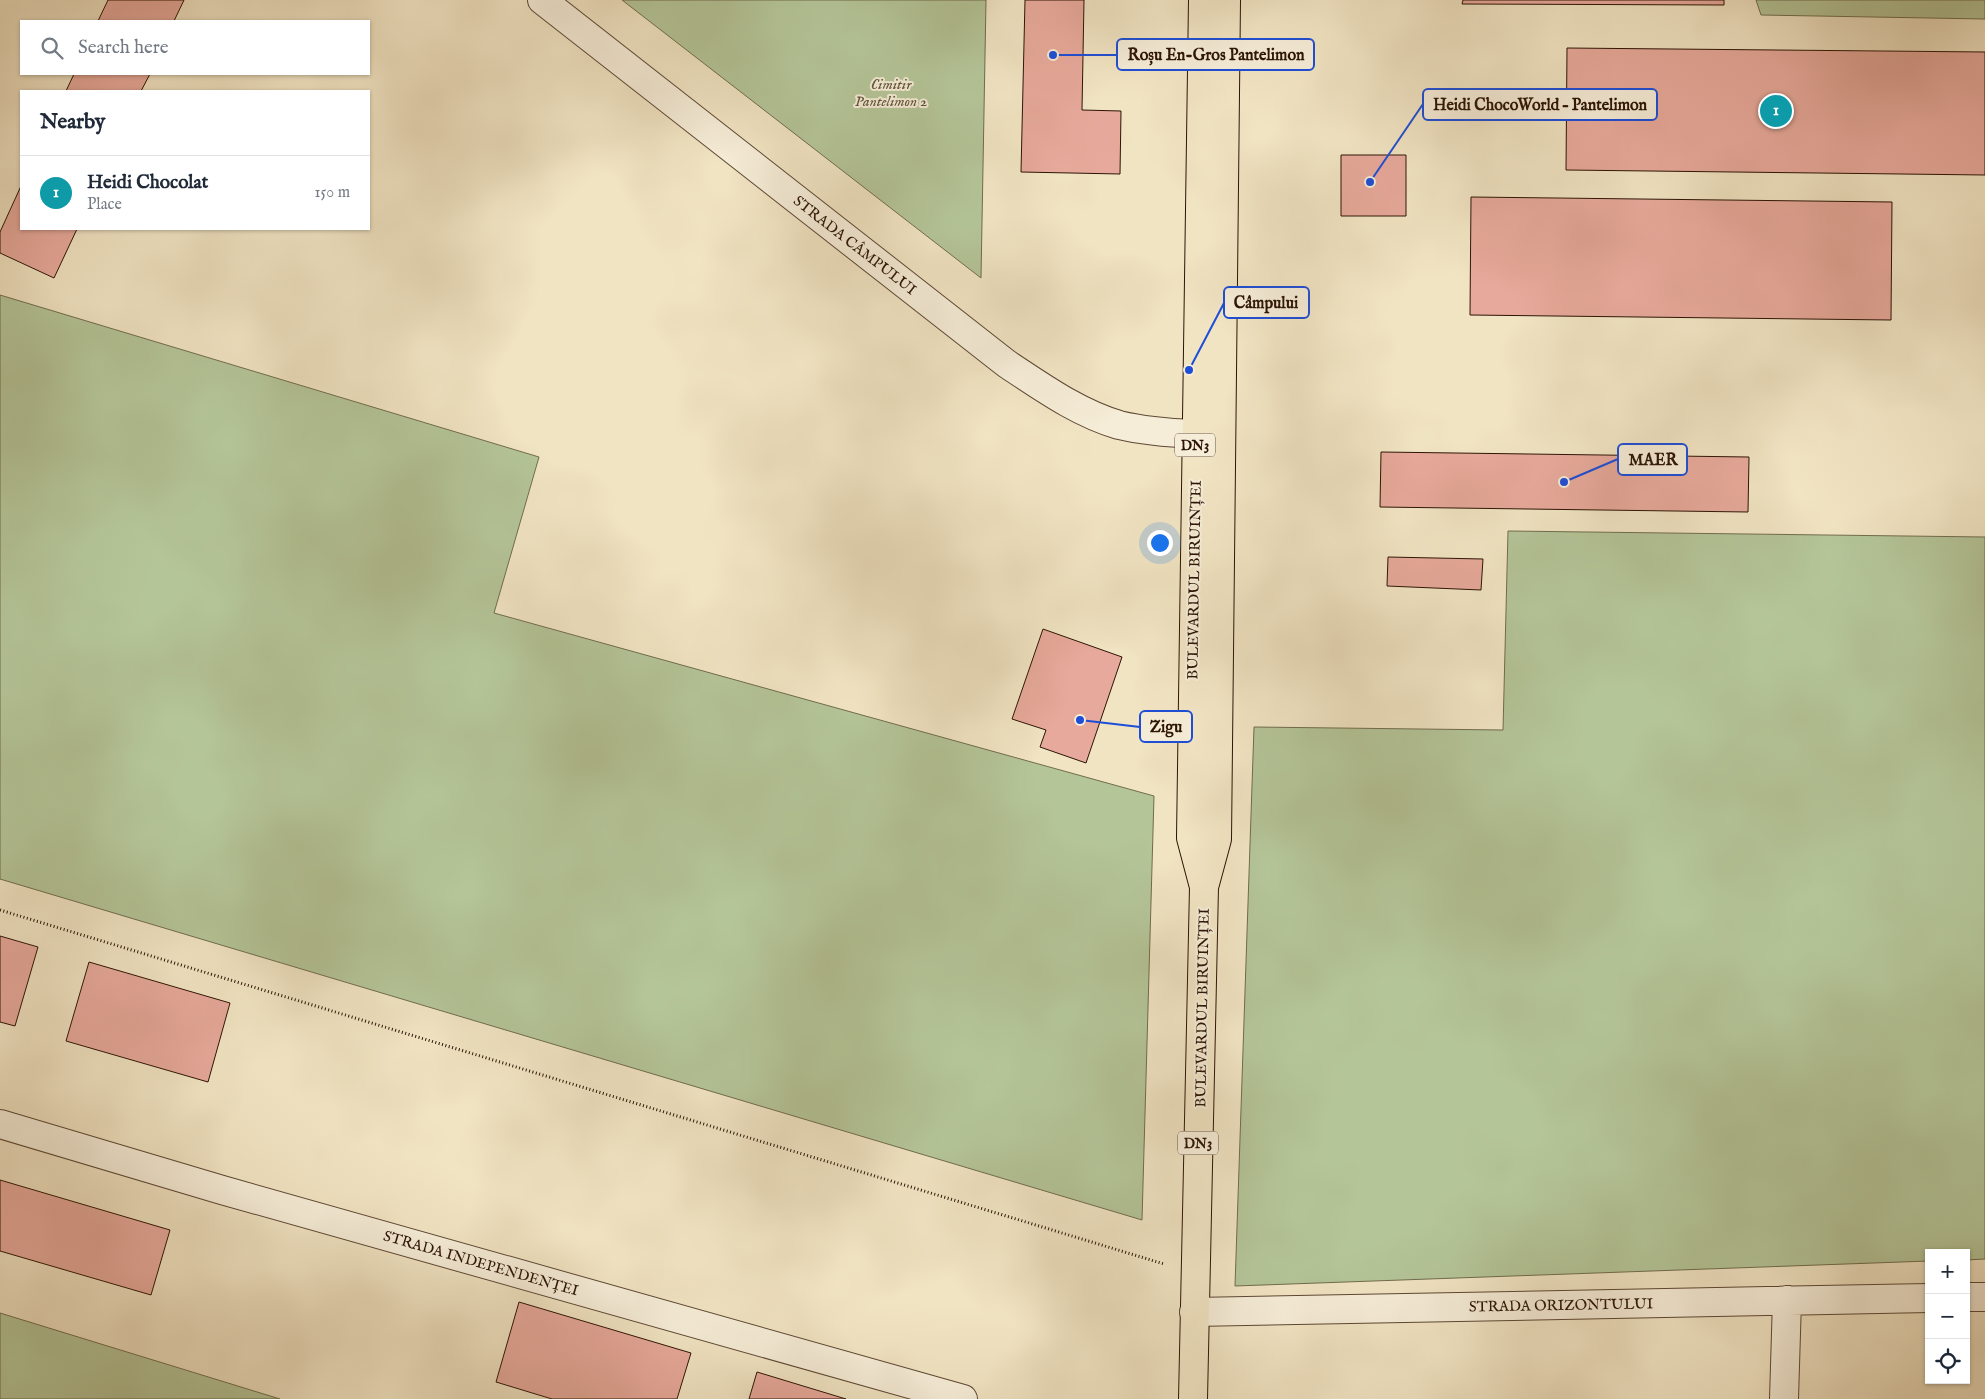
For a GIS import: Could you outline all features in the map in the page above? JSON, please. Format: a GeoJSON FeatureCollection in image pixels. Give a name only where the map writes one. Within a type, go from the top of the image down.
{"type":"FeatureCollection","features":[{"type":"Feature","properties":{"kind":"main road","name":"BULEVARDUL BIRUINȚEI"},"geometry":{"type":"LineString","coordinates":[[1203,0],[1195,434],[1191,838],[1204,887]]}},
{"type":"Feature","properties":{"kind":"main road","name":"BULEVARDUL BIRUINȚEI"},"geometry":{"type":"LineString","coordinates":[[1193,1399],[1204,887],[1217,839],[1226,0]]}},
{"type":"Feature","properties":{"kind":"street","name":"STRADA CÂMPULUI"},"geometry":{"type":"LineString","coordinates":[[542,0],[1007,364],[1076,407],[1110,421],[1163,433],[1195,434]]}},
{"type":"Feature","properties":{"kind":"street","name":"STRADA INDEPENDENȚEI"},"geometry":{"type":"LineString","coordinates":[[0,1124],[232,1193],[963,1399]]}},
{"type":"Feature","properties":{"kind":"street"},"geometry":{"type":"LineString","coordinates":[[1970,1297],[1985,1297]]}},
{"type":"Feature","properties":{"kind":"street","name":"STRADA ORIZONTULUI"},"geometry":{"type":"LineString","coordinates":[[1194,1312],[1925,1298]]}},
{"type":"Feature","properties":{"kind":"street"},"geometry":{"type":"LineString","coordinates":[[1784,1399],[1787,1300]]}},
{"type":"Feature","properties":{"kind":"path"},"geometry":{"type":"LineString","coordinates":[[0,910],[1195,1274]]}},
{"type":"Feature","properties":{"kind":"green space","name":"Cimitir Pantelimon 2"},"geometry":{"type":"Polygon","coordinates":[[[622,0],[986,0],[981,278],[622,0]]]}},
{"type":"Feature","properties":{"kind":"green space"},"geometry":{"type":"Polygon","coordinates":[[[1756,0],[1985,0],[1985,19],[1761,15],[1756,0]]]}},
{"type":"Feature","properties":{"kind":"green space"},"geometry":{"type":"Polygon","coordinates":[[[0,295],[539,457],[494,613],[1154,796],[1142,1220],[0,879],[0,295]]]}},
{"type":"Feature","properties":{"kind":"green space"},"geometry":{"type":"Polygon","coordinates":[[[1508,531],[1985,537],[1985,1259],[1970,1260],[1970,1249],[1925,1249],[1925,1261],[1235,1286],[1254,727],[1503,730],[1508,531]]]}},
{"type":"Feature","properties":{"kind":"green space"},"geometry":{"type":"Polygon","coordinates":[[[0,1313],[280,1399],[0,1399],[0,1313]]]}},
{"type":"Feature","properties":{"kind":"building"},"geometry":{"type":"Polygon","coordinates":[[[108,0],[184,0],[174,20],[98,20],[108,0]]]}},
{"type":"Feature","properties":{"kind":"building"},"geometry":{"type":"Polygon","coordinates":[[[1025,0],[1084,0],[1082,110],[1121,111],[1120,174],[1021,172],[1025,0]]]}},
{"type":"Feature","properties":{"kind":"building"},"geometry":{"type":"Polygon","coordinates":[[[1463,0],[1724,0],[1724,5],[1462,4],[1463,0]]]}},
{"type":"Feature","properties":{"kind":"building"},"geometry":{"type":"Polygon","coordinates":[[[1567,48],[1985,52],[1985,175],[1566,170],[1567,48]]]}},
{"type":"Feature","properties":{"kind":"building"},"geometry":{"type":"Polygon","coordinates":[[[74,75],[149,75],[142,90],[66,90],[74,75]]]}},
{"type":"Feature","properties":{"kind":"building"},"geometry":{"type":"Polygon","coordinates":[[[1341,155],[1406,155],[1406,216],[1341,216],[1341,155]]]}},
{"type":"Feature","properties":{"kind":"building"},"geometry":{"type":"Polygon","coordinates":[[[20,188],[20,230],[77,230],[54,278],[0,253],[0,232],[20,188]]]}},
{"type":"Feature","properties":{"kind":"building"},"geometry":{"type":"Polygon","coordinates":[[[1471,197],[1892,202],[1891,320],[1470,315],[1471,197]]]}},
{"type":"Feature","properties":{"kind":"building"},"geometry":{"type":"Polygon","coordinates":[[[1381,452],[1749,457],[1748,512],[1380,507],[1381,452]]]}},
{"type":"Feature","properties":{"kind":"building"},"geometry":{"type":"Polygon","coordinates":[[[1388,557],[1483,559],[1481,590],[1387,586],[1388,557]]]}},
{"type":"Feature","properties":{"kind":"building"},"geometry":{"type":"Polygon","coordinates":[[[1043,629],[1122,657],[1086,763],[1040,747],[1046,730],[1012,719],[1043,629]]]}},
{"type":"Feature","properties":{"kind":"building"},"geometry":{"type":"Polygon","coordinates":[[[0,936],[38,947],[15,1026],[0,1022],[0,936]]]}},
{"type":"Feature","properties":{"kind":"building"},"geometry":{"type":"Polygon","coordinates":[[[89,962],[230,1003],[208,1082],[66,1041],[89,962]]]}},
{"type":"Feature","properties":{"kind":"building"},"geometry":{"type":"Polygon","coordinates":[[[0,1180],[170,1230],[151,1295],[0,1251],[0,1180]]]}},
{"type":"Feature","properties":{"kind":"building"},"geometry":{"type":"Polygon","coordinates":[[[519,1302],[691,1353],[677,1399],[552,1399],[496,1382],[519,1302]]]}},
{"type":"Feature","properties":{"kind":"building"},"geometry":{"type":"Polygon","coordinates":[[[757,1372],[846,1399],[749,1399],[757,1372]]]}},
{"type":"Feature","properties":{"kind":"place","name":"Roșu En-Gros Pantelimon"},"geometry":{"type":"Point","coordinates":[1053,55]}},
{"type":"Feature","properties":{"kind":"place","name":"Heidi Chocolat"},"geometry":{"type":"Point","coordinates":[1776,111]}},
{"type":"Feature","properties":{"kind":"place","name":"Heidi ChocoWorld – Pantelimon"},"geometry":{"type":"Point","coordinates":[1370,182]}},
{"type":"Feature","properties":{"kind":"place","name":"Câmpului"},"geometry":{"type":"Point","coordinates":[1189,370]}},
{"type":"Feature","properties":{"kind":"place","name":"MAER"},"geometry":{"type":"Point","coordinates":[1564,482]}},
{"type":"Feature","properties":{"kind":"place","name":"Zigu"},"geometry":{"type":"Point","coordinates":[1080,720]}}]}
